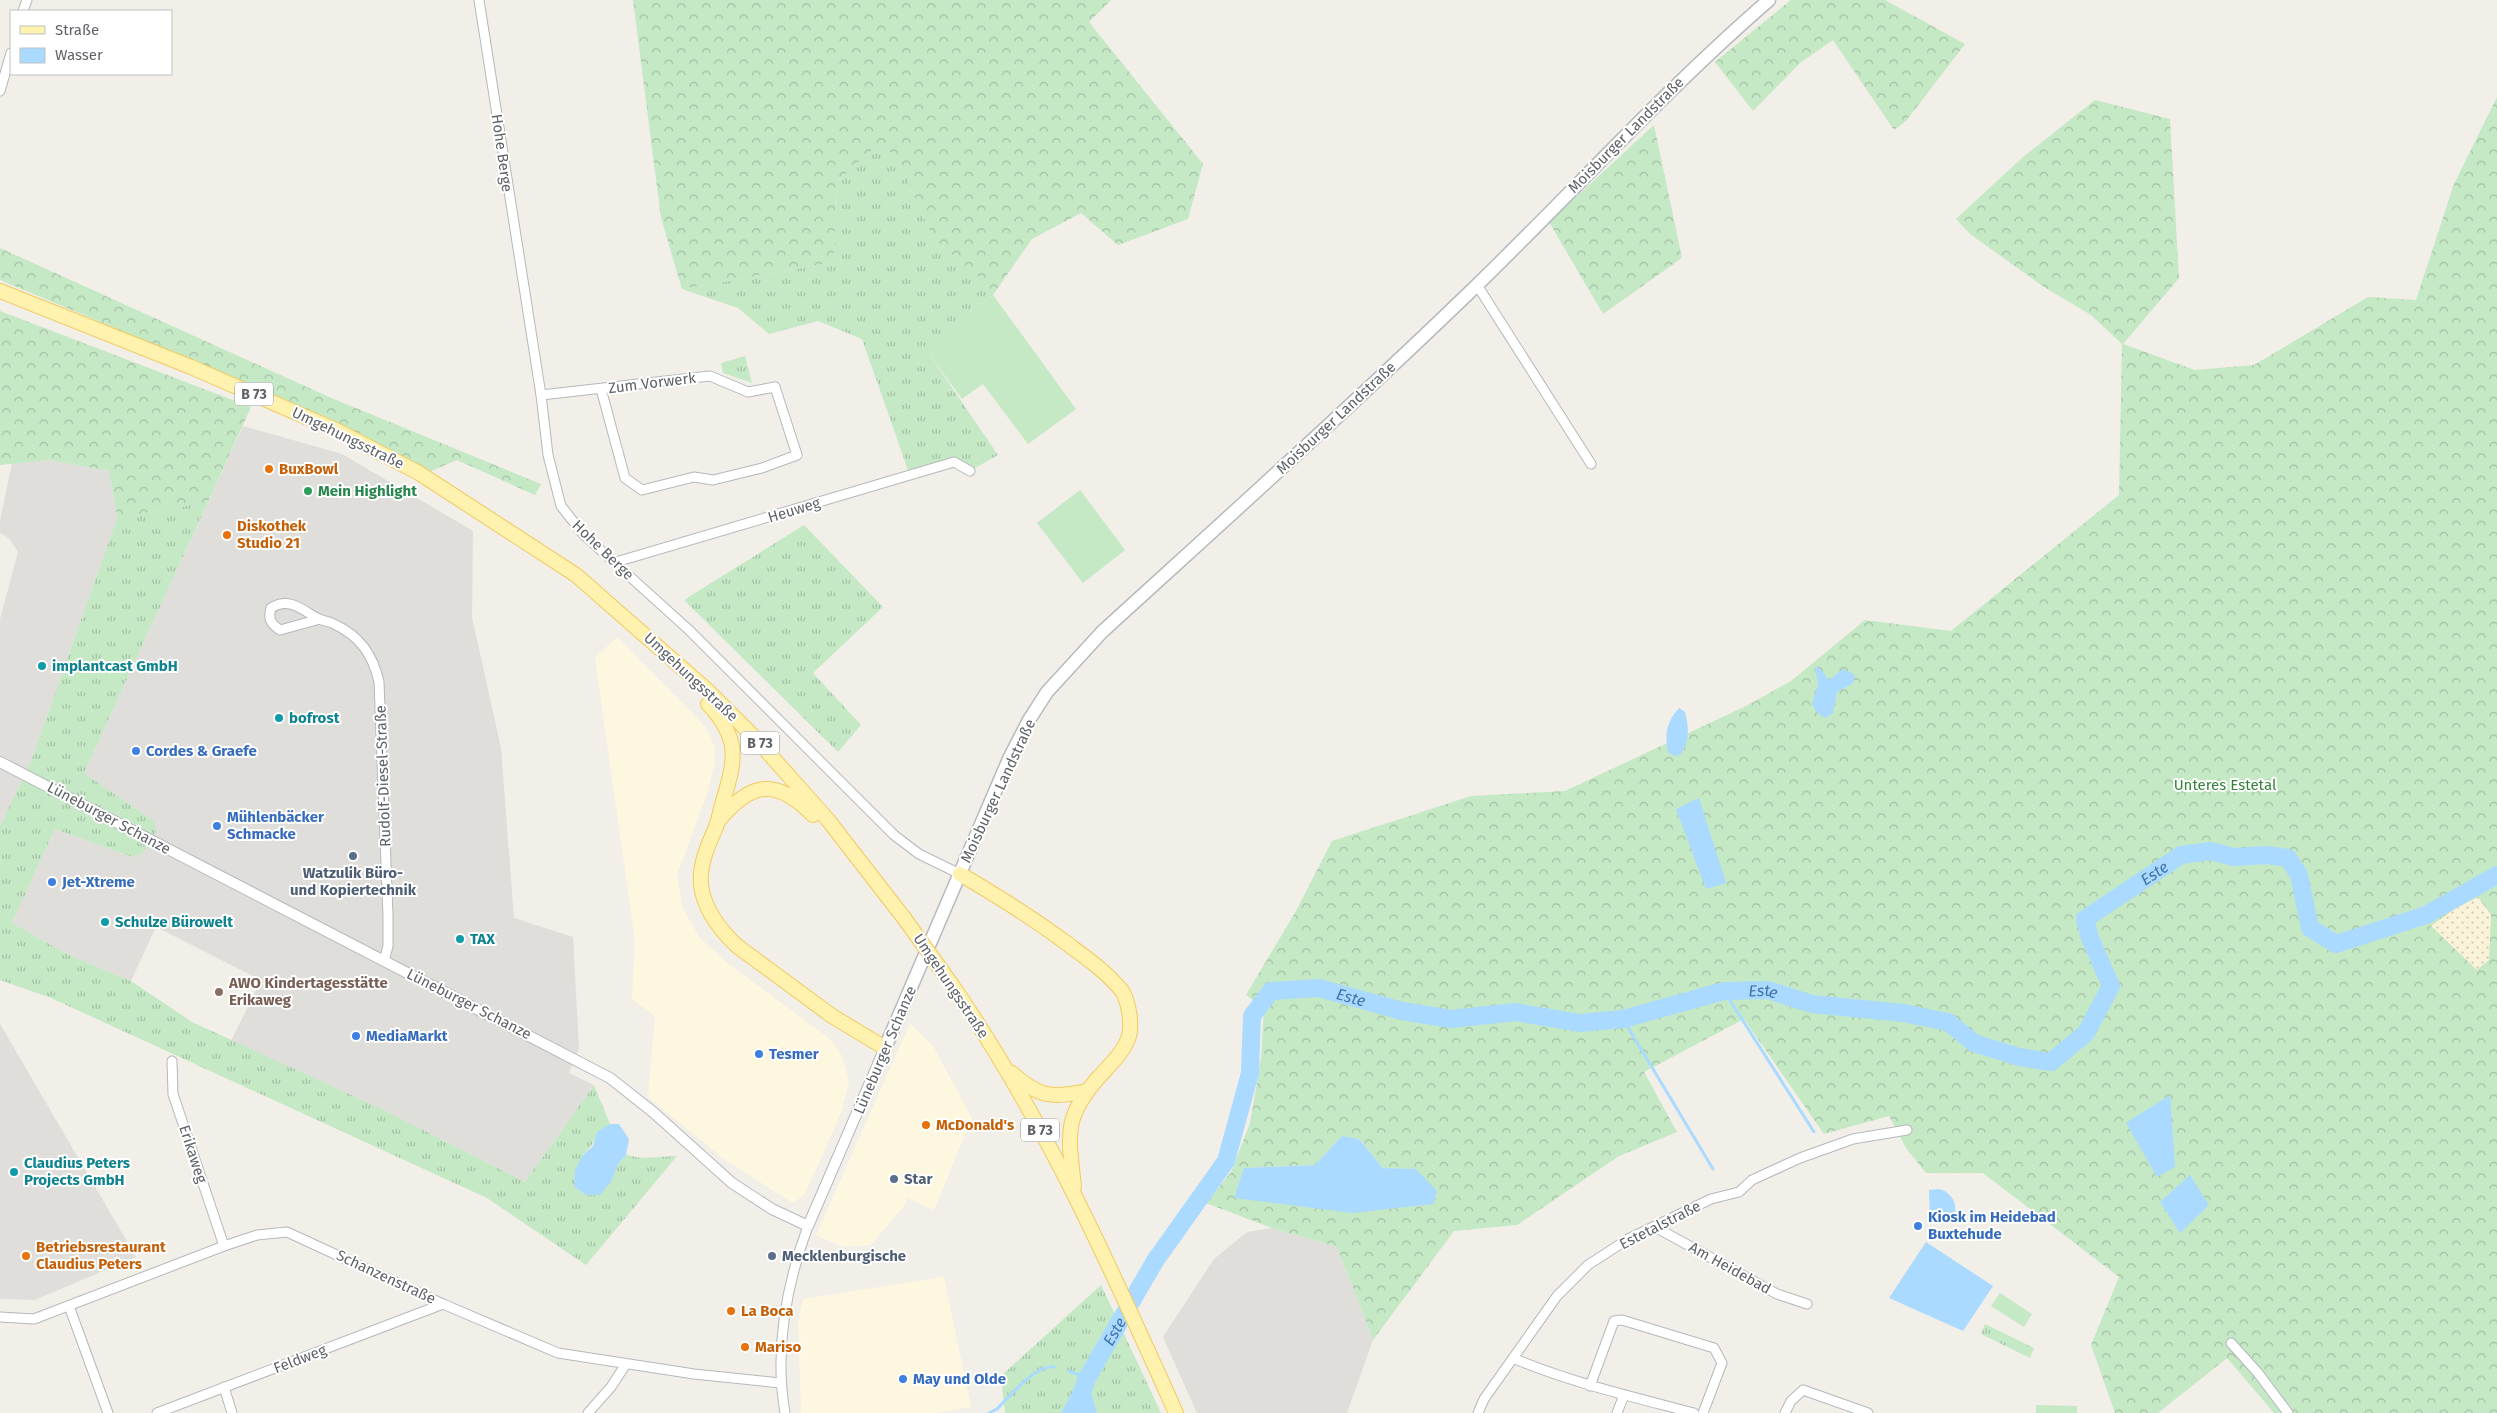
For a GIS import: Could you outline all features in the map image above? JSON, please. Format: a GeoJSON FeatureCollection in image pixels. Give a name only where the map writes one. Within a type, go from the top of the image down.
{"type":"FeatureCollection","features":[{"type":"Feature","properties":{"kind":"main road","name":"Moisburger Landstraße"},"geometry":{"type":"LineString","coordinates":[[960,874],[1025,727],[1065,670],[1102,632],[1341,415],[1477,285],[1654,106],[1768,0]]}},
{"type":"Feature","properties":{"kind":"main road","name":"Umgehungsstraße"},"geometry":{"type":"LineString","coordinates":[[0,291],[192,368],[338,430],[419,473],[576,575],[707,690],[756,739],[828,820],[904,918],[952,986],[1004,1066],[1075,1195],[1176,1413]]}},
{"type":"Feature","properties":{"kind":"main road"},"geometry":{"type":"LineString","coordinates":[[636,626],[720,717],[729,735],[734,755],[733,768],[718,820],[701,868],[701,886],[706,905],[719,927],[737,946],[832,1016],[885,1048]]}},
{"type":"Feature","properties":{"kind":"main road"},"geometry":{"type":"LineString","coordinates":[[718,820],[743,795],[762,789],[779,791],[793,797],[806,808],[869,872]]}},
{"type":"Feature","properties":{"kind":"main road","name":"Lüneburger Schanze"},"geometry":{"type":"LineString","coordinates":[[885,1048],[960,874]]}},
{"type":"Feature","properties":{"kind":"main road"},"geometry":{"type":"LineString","coordinates":[[960,874],[1020,910],[1078,951],[1099,967],[1123,993],[1130,1016],[1129,1038],[1118,1056],[1087,1091],[1071,1121],[1068,1141],[1075,1195]]}},
{"type":"Feature","properties":{"kind":"main road"},"geometry":{"type":"LineString","coordinates":[[1004,1066],[1022,1083],[1039,1092],[1058,1097],[1087,1091]]}},
{"type":"Feature","properties":{"kind":"street","name":"Hohe Berge"},"geometry":{"type":"LineString","coordinates":[[479,0],[541,395],[548,455],[560,506],[584,535],[689,630],[894,835],[919,854],[960,874]]}},
{"type":"Feature","properties":{"kind":"street"},"geometry":{"type":"LineString","coordinates":[[0,91],[10,56]]}},
{"type":"Feature","properties":{"kind":"street"},"geometry":{"type":"LineString","coordinates":[[1477,285],[1591,464]]}},
{"type":"Feature","properties":{"kind":"street","name":"Zum Vorwerk"},"geometry":{"type":"LineString","coordinates":[[541,395],[710,376],[748,392],[775,388],[797,456],[762,468],[713,480],[694,477],[642,490],[624,478],[601,389]]}},
{"type":"Feature","properties":{"kind":"street","name":"Heuweg"},"geometry":{"type":"LineString","coordinates":[[616,562],[954,462],[970,471]]}},
{"type":"Feature","properties":{"kind":"street","name":"Rudolf-Diesel-Straße"},"geometry":{"type":"LineString","coordinates":[[320,620],[308,610],[288,602],[279,603],[271,608],[269,617],[272,625],[280,630],[320,620],[332,622],[350,632],[359,640],[376,666],[380,682],[388,916],[388,946],[384,961]]}},
{"type":"Feature","properties":{"kind":"street","name":"Lüneburger Schanze"},"geometry":{"type":"LineString","coordinates":[[0,762],[610,1078],[647,1106],[732,1183],[772,1209],[808,1226]]}},
{"type":"Feature","properties":{"kind":"street","name":"Lüneburger Schanze"},"geometry":{"type":"LineString","coordinates":[[785,1413],[780,1383],[781,1333],[794,1263],[808,1226],[885,1048]]}},
{"type":"Feature","properties":{"kind":"street","name":"Erikaweg"},"geometry":{"type":"LineString","coordinates":[[172,1061],[173,1094],[224,1246]]}},
{"type":"Feature","properties":{"kind":"street","name":"Estetalstraße"},"geometry":{"type":"LineString","coordinates":[[1478,1413],[1484,1399],[1558,1296],[1588,1265],[1628,1239],[1711,1199],[1739,1192],[1752,1180],[1800,1158],[1853,1139],[1907,1130]]}},
{"type":"Feature","properties":{"kind":"street","name":"Am Heidebad"},"geometry":{"type":"LineString","coordinates":[[1655,1227],[1777,1294],[1807,1304]]}},
{"type":"Feature","properties":{"kind":"street","name":"Schanzenstraße"},"geometry":{"type":"LineString","coordinates":[[0,1317],[34,1319],[224,1246],[257,1235],[287,1232],[444,1304],[558,1353],[758,1382],[780,1383]]}},
{"type":"Feature","properties":{"kind":"street","name":"Feldweg"},"geometry":{"type":"LineString","coordinates":[[157,1413],[444,1304]]}},
{"type":"Feature","properties":{"kind":"street"},"geometry":{"type":"LineString","coordinates":[[69,1306],[108,1413]]}},
{"type":"Feature","properties":{"kind":"street"},"geometry":{"type":"LineString","coordinates":[[1590,1386],[1614,1321],[1622,1320],[1714,1348],[1722,1363],[1703,1413]]}},
{"type":"Feature","properties":{"kind":"street"},"geometry":{"type":"LineString","coordinates":[[2231,1343],[2258,1373],[2288,1413]]}},
{"type":"Feature","properties":{"kind":"street"},"geometry":{"type":"LineString","coordinates":[[1515,1358],[1551,1374],[1590,1386],[1694,1413]]}},
{"type":"Feature","properties":{"kind":"street"},"geometry":{"type":"LineString","coordinates":[[588,1413],[611,1387],[626,1364]]}},
{"type":"Feature","properties":{"kind":"street"},"geometry":{"type":"LineString","coordinates":[[224,1387],[232,1413]]}},
{"type":"Feature","properties":{"kind":"street"},"geometry":{"type":"LineString","coordinates":[[1785,1413],[1791,1401],[1803,1390],[1868,1413]]}},
{"type":"Feature","properties":{"kind":"street"},"geometry":{"type":"LineString","coordinates":[[1617,1413],[1624,1395]]}},
{"type":"Feature","properties":{"kind":"shaded area"},"geometry":{"type":"Polygon","coordinates":[[[243,426],[342,454],[473,531],[472,617],[501,748],[514,918],[573,937],[579,1049],[569,1073],[594,1085],[525,1182],[382,1109],[231,1041],[261,980],[156,927],[131,981],[69,955],[12,923],[55,829],[132,857],[154,821],[84,773],[243,426]]]}},
{"type":"Feature","properties":{"kind":"shaded area"},"geometry":{"type":"Polygon","coordinates":[[[50,460],[109,471],[117,518],[30,764],[0,826],[0,619],[18,552],[9,538],[0,533],[0,521],[12,463],[50,460]]]}},
{"type":"Feature","properties":{"kind":"shaded area"},"geometry":{"type":"Polygon","coordinates":[[[617,637],[699,720],[709,733],[715,748],[715,762],[708,791],[677,875],[682,906],[699,937],[726,962],[829,1038],[842,1056],[849,1082],[841,1113],[805,1194],[793,1203],[724,1159],[648,1097],[655,1016],[632,999],[635,941],[595,658],[617,637]]]}},
{"type":"Feature","properties":{"kind":"shaded area"},"geometry":{"type":"Polygon","coordinates":[[[910,1023],[933,1046],[972,1118],[934,1210],[908,1198],[904,1206],[871,1245],[843,1247],[816,1235],[910,1023]]]}},
{"type":"Feature","properties":{"kind":"shaded area"},"geometry":{"type":"Polygon","coordinates":[[[0,1024],[136,1257],[35,1300],[0,1299],[0,1024]]]}},
{"type":"Feature","properties":{"kind":"shaded area"},"geometry":{"type":"Polygon","coordinates":[[[1272,1228],[1337,1247],[1373,1340],[1347,1413],[1197,1413],[1163,1337],[1214,1259],[1247,1232],[1272,1228]]]}},
{"type":"Feature","properties":{"kind":"shaded area"},"geometry":{"type":"Polygon","coordinates":[[[944,1277],[971,1407],[935,1413],[801,1413],[798,1321],[803,1299],[944,1277]]]}},
{"type":"Feature","properties":{"kind":"green space"},"geometry":{"type":"Polygon","coordinates":[[[633,0],[1111,0],[1089,22],[1203,164],[1188,219],[1118,245],[1081,213],[1032,239],[993,295],[988,285],[933,238],[897,157],[879,144],[836,182],[834,262],[682,289],[661,218],[633,0]]]}},
{"type":"Feature","properties":{"kind":"green space"},"geometry":{"type":"Polygon","coordinates":[[[1791,0],[1885,0],[1965,44],[1906,121],[1894,130],[1833,40],[1800,63],[1753,111],[1715,62],[1791,0]]]}},
{"type":"Feature","properties":{"kind":"green space","name":"Unteres Estetal"},"geometry":{"type":"Polygon","coordinates":[[[2497,97],[2497,1413],[2274,1413],[2227,1358],[2158,1413],[2115,1413],[2091,1345],[2119,1277],[1983,1173],[1926,1173],[1906,1148],[1889,1116],[1824,1134],[1744,1019],[1644,1072],[1677,1132],[1619,1156],[1517,1225],[1454,1231],[1373,1340],[1337,1247],[1272,1228],[1206,1203],[1231,1172],[1250,1123],[1261,1059],[1264,1008],[1246,995],[1296,911],[1332,841],[1471,796],[1565,791],[1746,706],[1791,681],[1865,620],[1951,631],[2119,495],[2122,344],[2091,315],[2044,287],[1970,234],[1956,219],[2023,157],[2095,100],[2170,119],[2179,278],[2123,344],[2195,370],[2254,365],[2368,297],[2416,300],[2454,184],[2497,97]],[[1342,1136],[1315,1165],[1244,1168],[1416,1169],[1383,1168],[1359,1139],[1342,1136]]]}},
{"type":"Feature","properties":{"kind":"green space"},"geometry":{"type":"Polygon","coordinates":[[[1654,125],[1682,258],[1603,314],[1549,222],[1654,125]]]}},
{"type":"Feature","properties":{"kind":"green space"},"geometry":{"type":"Polygon","coordinates":[[[879,144],[897,157],[933,238],[988,285],[993,295],[945,330],[951,338],[929,354],[998,455],[970,471],[954,462],[908,470],[862,339],[818,321],[769,334],[738,308],[682,289],[834,262],[836,182],[879,144]]]}},
{"type":"Feature","properties":{"kind":"green space"},"geometry":{"type":"Polygon","coordinates":[[[0,248],[329,397],[541,484],[535,495],[457,460],[431,471],[251,385],[0,280],[0,248]]]}},
{"type":"Feature","properties":{"kind":"green space"},"geometry":{"type":"Polygon","coordinates":[[[993,295],[1076,409],[1028,444],[983,384],[962,399],[929,354],[950,338],[945,330],[993,295]]]}},
{"type":"Feature","properties":{"kind":"green space"},"geometry":{"type":"Polygon","coordinates":[[[0,311],[251,407],[208,502],[117,518],[109,471],[50,460],[0,465],[0,311]]]}},
{"type":"Feature","properties":{"kind":"green space"},"geometry":{"type":"Polygon","coordinates":[[[745,356],[752,383],[723,373],[721,363],[745,356]]]}},
{"type":"Feature","properties":{"kind":"green space"},"geometry":{"type":"Polygon","coordinates":[[[1080,490],[1125,550],[1083,583],[1037,523],[1080,490]]]}},
{"type":"Feature","properties":{"kind":"green space"},"geometry":{"type":"Polygon","coordinates":[[[208,502],[84,773],[154,821],[156,832],[143,853],[132,857],[55,829],[12,923],[69,955],[131,981],[192,1022],[382,1109],[525,1182],[594,1085],[610,1124],[598,1135],[583,1155],[612,1180],[618,1164],[626,1155],[641,1158],[677,1156],[586,1265],[487,1198],[51,998],[0,980],[0,826],[30,764],[117,518],[208,502]]]}},
{"type":"Feature","properties":{"kind":"green space"},"geometry":{"type":"Polygon","coordinates":[[[804,525],[883,607],[813,673],[861,725],[838,752],[684,600],[804,525]]]}},
{"type":"Feature","properties":{"kind":"green space"},"geometry":{"type":"Polygon","coordinates":[[[1101,1285],[1161,1413],[1097,1413],[1087,1378],[1082,1376],[1061,1413],[1005,1413],[1001,1376],[1101,1285]]]}},
{"type":"Feature","properties":{"kind":"green space"},"geometry":{"type":"Polygon","coordinates":[[[2000,1293],[2032,1314],[2024,1327],[1991,1306],[2000,1293]]]}},
{"type":"Feature","properties":{"kind":"green space"},"geometry":{"type":"Polygon","coordinates":[[[1985,1324],[2034,1348],[2030,1358],[1981,1334],[1985,1324]]]}},
{"type":"Feature","properties":{"kind":"green space"},"geometry":{"type":"Polygon","coordinates":[[[2036,1405],[2077,1406],[2077,1413],[2036,1413],[2036,1405]]]}},
{"type":"Feature","properties":{"kind":"sand"},"geometry":{"type":"Polygon","coordinates":[[[2478,897],[2491,915],[2489,960],[2477,970],[2431,926],[2456,908],[2478,897]]]}},
{"type":"Feature","properties":{"kind":"water"},"geometry":{"type":"Polygon","coordinates":[[[1818,666],[1829,680],[1843,669],[1855,675],[1853,683],[1837,692],[1833,713],[1825,718],[1817,713],[1812,704],[1818,684],[1815,668],[1818,666]]]}},
{"type":"Feature","properties":{"kind":"water"},"geometry":{"type":"Polygon","coordinates":[[[1679,708],[1685,712],[1688,735],[1686,745],[1680,755],[1674,756],[1668,752],[1666,739],[1669,723],[1679,708]]]}},
{"type":"Feature","properties":{"kind":"water"},"geometry":{"type":"Polygon","coordinates":[[[1699,798],[1726,883],[1706,889],[1676,809],[1699,798]]]}},
{"type":"Feature","properties":{"kind":"water"},"geometry":{"type":"Polygon","coordinates":[[[2170,1095],[2175,1167],[2157,1177],[2126,1123],[2170,1095]]]}},
{"type":"Feature","properties":{"kind":"water"},"geometry":{"type":"Polygon","coordinates":[[[610,1124],[619,1124],[629,1139],[626,1155],[618,1164],[612,1180],[600,1195],[586,1195],[574,1186],[575,1170],[583,1155],[593,1146],[597,1132],[610,1124]]]}},
{"type":"Feature","properties":{"kind":"water"},"geometry":{"type":"Polygon","coordinates":[[[1342,1136],[1359,1139],[1383,1168],[1416,1169],[1437,1191],[1433,1204],[1352,1213],[1234,1198],[1244,1168],[1315,1165],[1342,1136]]]}},
{"type":"Feature","properties":{"kind":"water"},"geometry":{"type":"Polygon","coordinates":[[[2190,1175],[2209,1205],[2180,1233],[2160,1202],[2190,1175]]]}},
{"type":"Feature","properties":{"kind":"water"},"geometry":{"type":"Polygon","coordinates":[[[1939,1189],[1953,1199],[1955,1207],[1954,1217],[1930,1218],[1929,1190],[1939,1189]]]}},
{"type":"Feature","properties":{"kind":"water"},"geometry":{"type":"Polygon","coordinates":[[[1926,1242],[1993,1286],[1963,1331],[1889,1298],[1926,1242]]]}},
{"type":"Feature","properties":{"kind":"water"},"geometry":{"type":"Polygon","coordinates":[[[1081,1376],[1087,1378],[1097,1413],[1061,1413],[1081,1376]]]}},
{"type":"Feature","properties":{"kind":"waterway","name":"Este"},"geometry":{"type":"LineString","coordinates":[[1075,1413],[1087,1378],[1155,1261],[1226,1161],[1250,1073],[1252,1016],[1271,991],[1319,988],[1402,1011],[1451,1019],[1515,1012],[1580,1023],[1623,1019],[1724,991],[1768,990],[1812,1004],[1903,1013],[1948,1022],[1974,1043],[2019,1057],[2051,1062],[2086,1033],[2111,986],[2090,938],[2085,919],[2181,855],[2210,851],[2234,857],[2267,855],[2288,858],[2299,875],[2310,928],[2336,944],[2426,915],[2497,875]]}},
{"type":"Feature","properties":{"kind":"waterway"},"geometry":{"type":"LineString","coordinates":[[1724,991],[1814,1132]]}},
{"type":"Feature","properties":{"kind":"waterway"},"geometry":{"type":"LineString","coordinates":[[1623,1019],[1713,1169]]}},
{"type":"Feature","properties":{"kind":"waterway"},"geometry":{"type":"LineString","coordinates":[[989,1413],[997,1409],[1031,1376],[1047,1367],[1054,1367]]}},
{"type":"Feature","properties":{"kind":"waterway"},"geometry":{"type":"LineString","coordinates":[[1069,1371],[1087,1378]]}},
{"type":"Feature","properties":{"kind":"place","name":"BuxBowl"},"geometry":{"type":"Point","coordinates":[269,469]}},
{"type":"Feature","properties":{"kind":"place","name":"Mein Highlight"},"geometry":{"type":"Point","coordinates":[308,491]}},
{"type":"Feature","properties":{"kind":"place","name":"Diskothek Studio 21"},"geometry":{"type":"Point","coordinates":[227,535]}},
{"type":"Feature","properties":{"kind":"place","name":"implantcast GmbH"},"geometry":{"type":"Point","coordinates":[42,666]}},
{"type":"Feature","properties":{"kind":"place","name":"bofrost"},"geometry":{"type":"Point","coordinates":[279,718]}},
{"type":"Feature","properties":{"kind":"place","name":"Cordes & Graefe"},"geometry":{"type":"Point","coordinates":[136,751]}},
{"type":"Feature","properties":{"kind":"place","name":"Mühlenbäcker Schmacke"},"geometry":{"type":"Point","coordinates":[217,826]}},
{"type":"Feature","properties":{"kind":"place","name":"Watzulik Büro- und Kopiertechnik"},"geometry":{"type":"Point","coordinates":[353,856]}},
{"type":"Feature","properties":{"kind":"place","name":"Jet-Xtreme"},"geometry":{"type":"Point","coordinates":[52,882]}},
{"type":"Feature","properties":{"kind":"place","name":"Schulze Bürowelt"},"geometry":{"type":"Point","coordinates":[105,922]}},
{"type":"Feature","properties":{"kind":"place","name":"TAX"},"geometry":{"type":"Point","coordinates":[460,939]}},
{"type":"Feature","properties":{"kind":"place","name":"AWO Kindertagesstätte Erikaweg"},"geometry":{"type":"Point","coordinates":[219,992]}},
{"type":"Feature","properties":{"kind":"place","name":"MediaMarkt"},"geometry":{"type":"Point","coordinates":[356,1036]}},
{"type":"Feature","properties":{"kind":"place","name":"Tesmer"},"geometry":{"type":"Point","coordinates":[759,1054]}},
{"type":"Feature","properties":{"kind":"place","name":"McDonald's"},"geometry":{"type":"Point","coordinates":[926,1125]}},
{"type":"Feature","properties":{"kind":"place","name":"Claudius Peters Projects GmbH"},"geometry":{"type":"Point","coordinates":[14,1172]}},
{"type":"Feature","properties":{"kind":"place","name":"Star"},"geometry":{"type":"Point","coordinates":[894,1179]}},
{"type":"Feature","properties":{"kind":"place","name":"Kiosk im Heidebad Buxtehude"},"geometry":{"type":"Point","coordinates":[1918,1226]}},
{"type":"Feature","properties":{"kind":"place","name":"Betriebsrestaurant Claudius Peters"},"geometry":{"type":"Point","coordinates":[26,1256]}},
{"type":"Feature","properties":{"kind":"place","name":"Mecklenburgische"},"geometry":{"type":"Point","coordinates":[772,1256]}},
{"type":"Feature","properties":{"kind":"place","name":"La Boca"},"geometry":{"type":"Point","coordinates":[731,1311]}},
{"type":"Feature","properties":{"kind":"place","name":"Mariso"},"geometry":{"type":"Point","coordinates":[745,1347]}},
{"type":"Feature","properties":{"kind":"place","name":"May und Olde"},"geometry":{"type":"Point","coordinates":[903,1379]}}]}
